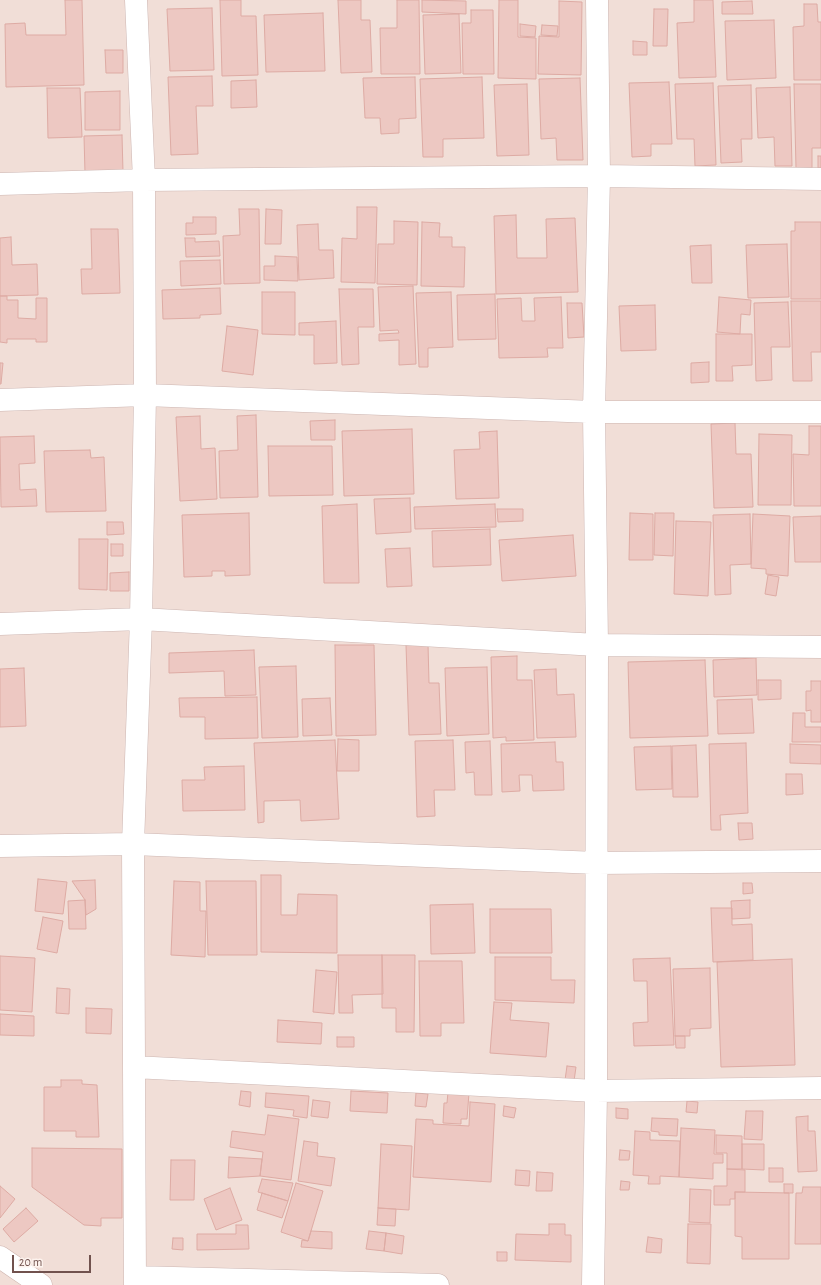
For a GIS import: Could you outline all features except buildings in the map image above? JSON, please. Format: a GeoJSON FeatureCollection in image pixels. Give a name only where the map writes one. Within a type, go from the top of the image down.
{"type":"FeatureCollection","features":[{"type":"Feature","properties":{"kind":"street"},"geometry":{"type":"LineString","coordinates":[[136,0],[144,180],[145,395],[141,619],[134,844],[136,1281],[438,1285]]}},
{"type":"Feature","properties":{"kind":"street"},"geometry":{"type":"LineString","coordinates":[[593,1285],[597,863],[597,644],[594,412],[599,176],[597,0]]}},
{"type":"Feature","properties":{"kind":"street"},"geometry":{"type":"LineString","coordinates":[[0,184],[144,180],[599,176],[821,179]]}},
{"type":"Feature","properties":{"kind":"street"},"geometry":{"type":"LineString","coordinates":[[0,400],[145,395],[594,412],[821,412]]}},
{"type":"Feature","properties":{"kind":"street"},"geometry":{"type":"LineString","coordinates":[[0,624],[141,619],[597,644],[821,647]]}},
{"type":"Feature","properties":{"kind":"street"},"geometry":{"type":"LineString","coordinates":[[0,846],[134,844],[597,863],[821,861]]}},
{"type":"Feature","properties":{"kind":"street"},"geometry":{"type":"LineString","coordinates":[[134,1067],[596,1090],[821,1088]]}},
{"type":"Feature","properties":{"kind":"street"},"geometry":{"type":"LineString","coordinates":[[0,1257],[40,1285]]}},
{"type":"Feature","properties":{"kind":"shaded area"},"geometry":{"type":"Polygon","coordinates":[[[0,0],[821,0],[821,1285],[0,1285],[0,0]]]}}]}
